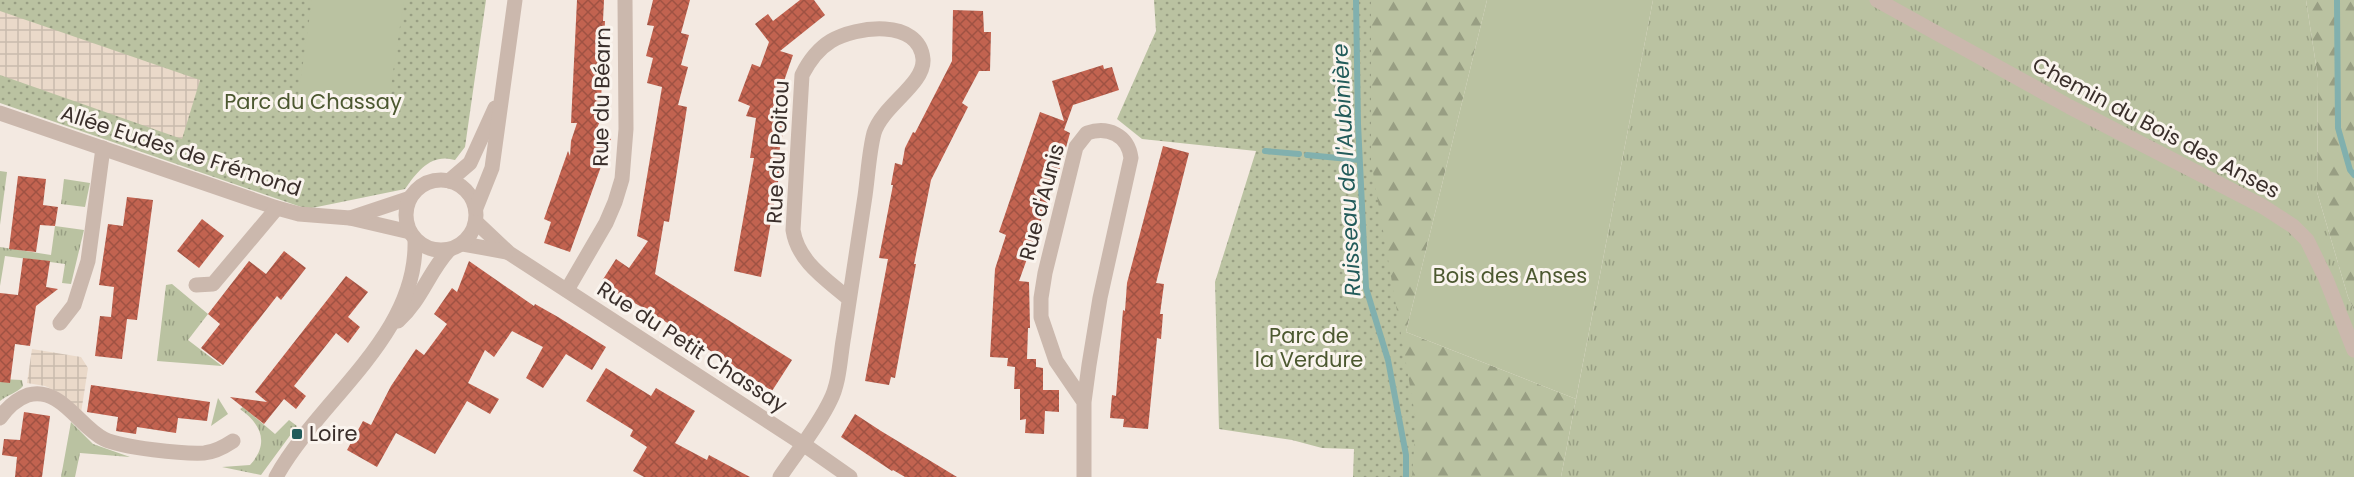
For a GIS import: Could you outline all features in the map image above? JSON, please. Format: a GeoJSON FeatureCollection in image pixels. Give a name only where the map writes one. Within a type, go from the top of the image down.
{"type":"FeatureCollection","features":[{"type":"Feature","properties":{"kind":"street"},"geometry":{"type":"LineString","coordinates":[[389,329],[412,309],[440,260],[472,234],[492,168],[515,0]]}},
{"type":"Feature","properties":{"kind":"street","name":"Rue du Béarn"},"geometry":{"type":"LineString","coordinates":[[567,290],[606,223],[621,179],[626,129],[625,0]]}},
{"type":"Feature","properties":{"kind":"street","name":"Chemin du Bois des Anses"},"geometry":{"type":"LineString","coordinates":[[1877,0],[2070,107],[2262,207],[2293,226],[2307,240],[2326,279],[2354,350]]}},
{"type":"Feature","properties":{"kind":"street","name":"Rue du Poitou"},"geometry":{"type":"LineString","coordinates":[[780,477],[830,401],[837,381],[874,132],[889,107],[922,71],[923,60],[920,48],[903,32],[890,29],[842,35],[829,42],[809,61],[802,75],[793,230],[795,241],[810,265],[849,299]]}},
{"type":"Feature","properties":{"kind":"street"},"geometry":{"type":"LineString","coordinates":[[449,180],[472,160],[501,96]]}},
{"type":"Feature","properties":{"kind":"street","name":"Allée Eudes de Frémond"},"geometry":{"type":"LineString","coordinates":[[0,113],[277,208],[299,214],[350,218],[413,236]]}},
{"type":"Feature","properties":{"kind":"street","name":"Rue d'Aunis"},"geometry":{"type":"LineString","coordinates":[[1084,402],[1056,361],[1041,317],[1041,298],[1076,147],[1087,133],[1105,130],[1125,140],[1130,148],[1131,158],[1100,298],[1084,402],[1084,477]]}},
{"type":"Feature","properties":{"kind":"street"},"geometry":{"type":"LineString","coordinates":[[60,323],[74,305],[88,261],[103,148]]}},
{"type":"Feature","properties":{"kind":"street"},"geometry":{"type":"LineString","coordinates":[[276,477],[302,439],[389,329],[405,299],[415,269],[413,236],[406,219],[410,198],[420,186],[429,182],[449,180],[464,187],[474,200],[476,215]]}},
{"type":"Feature","properties":{"kind":"street","name":"Allée Eudes de Frémond"},"geometry":{"type":"LineString","coordinates":[[350,218],[410,198]]}},
{"type":"Feature","properties":{"kind":"street"},"geometry":{"type":"LineString","coordinates":[[196,285],[213,284],[277,208]]}},
{"type":"Feature","properties":{"kind":"street","name":"Rue du Petit Chassay"},"geometry":{"type":"LineString","coordinates":[[476,215],[509,253],[850,477]]}},
{"type":"Feature","properties":{"kind":"street"},"geometry":{"type":"LineString","coordinates":[[413,236],[431,249],[456,247]]}},
{"type":"Feature","properties":{"kind":"street","name":"Rue du Petit Chassay"},"geometry":{"type":"LineString","coordinates":[[456,247],[509,253]]}},
{"type":"Feature","properties":{"kind":"street"},"geometry":{"type":"LineString","coordinates":[[0,418],[17,400],[33,394],[43,394],[55,398],[82,424],[105,440],[131,447],[205,453],[222,449],[233,441]]}},
{"type":"Feature","properties":{"kind":"green space","name":"Parc du Chassay"},"geometry":{"type":"Polygon","coordinates":[[[0,0],[486,0],[465,147],[455,160],[439,159],[426,165],[405,189],[307,209],[0,103],[0,0]]]}},
{"type":"Feature","properties":{"kind":"green space"},"geometry":{"type":"Polygon","coordinates":[[[312,0],[404,0],[387,112],[298,98],[312,0]]]}},
{"type":"Feature","properties":{"kind":"green space","name":"Parc de la Verdure"},"geometry":{"type":"Polygon","coordinates":[[[1154,0],[1371,0],[1371,161],[1416,421],[1412,477],[1353,477],[1354,449],[1322,448],[1292,440],[1219,429],[1215,282],[1256,151],[1142,139],[1117,119],[1156,31],[1154,0]]]}},
{"type":"Feature","properties":{"kind":"green space"},"geometry":{"type":"Polygon","coordinates":[[[1265,0],[1487,0],[1406,332],[1576,399],[1561,477],[1388,477],[1265,0]]]}},
{"type":"Feature","properties":{"kind":"green space","name":"Bois des Anses"},"geometry":{"type":"Polygon","coordinates":[[[1487,0],[1653,0],[1576,399],[1406,332],[1487,0]]]}},
{"type":"Feature","properties":{"kind":"green space"},"geometry":{"type":"Polygon","coordinates":[[[1653,0],[2306,0],[2318,78],[2317,192],[2348,297],[2354,310],[2354,477],[1561,477],[1653,0]]]}},
{"type":"Feature","properties":{"kind":"green space"},"geometry":{"type":"Polygon","coordinates":[[[2306,0],[2354,0],[2354,310],[2348,297],[2317,192],[2318,78],[2306,0]]]}},
{"type":"Feature","properties":{"kind":"green space"},"geometry":{"type":"Polygon","coordinates":[[[0,171],[7,172],[0,225],[0,171]]]}},
{"type":"Feature","properties":{"kind":"green space"},"geometry":{"type":"Polygon","coordinates":[[[64,179],[90,183],[85,207],[61,204],[64,179]]]}},
{"type":"Feature","properties":{"kind":"green space"},"geometry":{"type":"Polygon","coordinates":[[[55,226],[84,230],[71,284],[62,283],[65,264],[5,256],[0,286],[0,247],[51,255],[55,226]]]}},
{"type":"Feature","properties":{"kind":"green space"},"geometry":{"type":"Polygon","coordinates":[[[172,284],[208,314],[188,340],[222,366],[157,361],[166,285],[172,284]]]}},
{"type":"Feature","properties":{"kind":"green space"},"geometry":{"type":"Polygon","coordinates":[[[0,379],[22,380],[23,386],[0,401],[0,379]]]}},
{"type":"Feature","properties":{"kind":"green space"},"geometry":{"type":"Polygon","coordinates":[[[218,398],[228,414],[211,426],[218,398]]]}},
{"type":"Feature","properties":{"kind":"green space"},"geometry":{"type":"Polygon","coordinates":[[[243,407],[275,434],[289,420],[297,426],[261,475],[222,467],[250,465],[260,449],[258,428],[240,409],[243,407]]]}},
{"type":"Feature","properties":{"kind":"green space"},"geometry":{"type":"Polygon","coordinates":[[[71,422],[93,444],[130,457],[80,453],[75,477],[61,477],[71,422]]]}},
{"type":"Feature","properties":{"kind":"shaded area"},"geometry":{"type":"Polygon","coordinates":[[[0,11],[200,80],[182,139],[0,75],[0,11]]]}},
{"type":"Feature","properties":{"kind":"shaded area"},"geometry":{"type":"Polygon","coordinates":[[[32,349],[81,357],[88,368],[81,413],[60,393],[45,386],[27,383],[32,349]]]}},
{"type":"Feature","properties":{"kind":"building"},"geometry":{"type":"Polygon","coordinates":[[[577,0],[604,0],[600,121],[595,133],[611,139],[570,252],[544,243],[551,222],[544,219],[568,151],[570,156],[571,141],[577,123],[571,123],[577,0]]]}},
{"type":"Feature","properties":{"kind":"building"},"geometry":{"type":"Polygon","coordinates":[[[653,0],[690,0],[681,33],[689,35],[681,65],[688,67],[678,105],[687,107],[669,222],[664,221],[655,274],[792,360],[772,391],[649,311],[600,284],[616,259],[629,268],[648,241],[637,236],[662,87],[647,83],[653,58],[646,56],[654,26],[647,25],[653,0]]]}},
{"type":"Feature","properties":{"kind":"building"},"geometry":{"type":"Polygon","coordinates":[[[800,0],[814,0],[825,15],[780,51],[793,55],[783,84],[786,85],[773,120],[785,122],[779,153],[783,154],[761,277],[734,271],[754,158],[750,158],[756,118],[746,116],[750,106],[738,101],[752,64],[760,67],[769,42],[755,24],[768,14],[773,21],[800,0]]]}},
{"type":"Feature","properties":{"kind":"building"},"geometry":{"type":"Polygon","coordinates":[[[953,10],[983,11],[984,32],[991,32],[990,71],[979,71],[962,103],[968,107],[931,180],[895,378],[891,377],[889,385],[865,381],[888,259],[879,258],[895,163],[902,165],[905,148],[952,61],[953,10]]]}},
{"type":"Feature","properties":{"kind":"building"},"geometry":{"type":"Polygon","coordinates":[[[1103,65],[1104,69],[1112,67],[1119,90],[1073,105],[1064,130],[1070,133],[1062,162],[1019,281],[1029,282],[1030,328],[1028,328],[1027,359],[1036,359],[1036,367],[1043,368],[1043,390],[1059,390],[1059,412],[1045,411],[1044,434],[1025,433],[1026,419],[1020,420],[1020,389],[1014,389],[1015,367],[1007,366],[1008,358],[990,357],[995,269],[1006,235],[999,232],[1040,112],[1064,121],[1052,81],[1103,65]]]}},
{"type":"Feature","properties":{"kind":"building"},"geometry":{"type":"Polygon","coordinates":[[[1163,146],[1189,153],[1156,283],[1164,284],[1160,314],[1163,314],[1161,339],[1157,338],[1148,429],[1123,427],[1124,419],[1110,418],[1112,395],[1116,396],[1123,310],[1125,311],[1127,283],[1163,146]]]}},
{"type":"Feature","properties":{"kind":"building"},"geometry":{"type":"Polygon","coordinates":[[[18,176],[46,179],[43,205],[58,207],[55,226],[40,225],[36,252],[9,249],[18,176]]]}},
{"type":"Feature","properties":{"kind":"building"},"geometry":{"type":"Polygon","coordinates":[[[127,197],[153,200],[137,320],[127,319],[122,359],[95,356],[100,316],[111,317],[114,287],[99,285],[108,224],[123,226],[127,197]]]}},
{"type":"Feature","properties":{"kind":"building"},"geometry":{"type":"Polygon","coordinates":[[[202,219],[224,236],[199,268],[177,251],[202,219]]]}},
{"type":"Feature","properties":{"kind":"building"},"geometry":{"type":"Polygon","coordinates":[[[284,251],[306,268],[281,300],[277,296],[223,365],[201,348],[220,324],[208,314],[249,261],[266,274],[284,251]]]}},
{"type":"Feature","properties":{"kind":"building"},"geometry":{"type":"Polygon","coordinates":[[[23,258],[50,261],[46,287],[58,289],[36,306],[30,346],[15,344],[10,383],[0,382],[0,293],[18,295],[23,258]]]}},
{"type":"Feature","properties":{"kind":"building"},"geometry":{"type":"Polygon","coordinates":[[[469,261],[534,306],[535,304],[558,317],[606,347],[592,370],[566,354],[543,388],[526,378],[543,347],[512,331],[494,357],[485,350],[468,383],[499,399],[490,414],[467,401],[435,454],[396,433],[377,467],[347,450],[363,421],[371,425],[391,386],[416,349],[424,355],[447,324],[434,314],[452,288],[457,292],[469,261]]]}},
{"type":"Feature","properties":{"kind":"building"},"geometry":{"type":"Polygon","coordinates":[[[346,276],[368,292],[348,317],[360,327],[348,343],[336,333],[294,386],[306,396],[296,409],[284,399],[264,424],[230,397],[267,402],[255,392],[346,276]]]}},
{"type":"Feature","properties":{"kind":"building"},"geometry":{"type":"Polygon","coordinates":[[[606,368],[651,396],[656,388],[695,411],[675,443],[707,460],[709,455],[750,477],[644,477],[633,471],[647,447],[630,436],[633,430],[586,401],[606,368]]]}},
{"type":"Feature","properties":{"kind":"building"},"geometry":{"type":"Polygon","coordinates":[[[91,385],[210,402],[207,421],[178,418],[176,433],[137,427],[136,434],[116,431],[118,417],[87,412],[91,385]]]}},
{"type":"Feature","properties":{"kind":"building"},"geometry":{"type":"Polygon","coordinates":[[[24,412],[50,416],[42,477],[15,477],[17,457],[2,455],[4,439],[20,440],[24,412]]]}},
{"type":"Feature","properties":{"kind":"building"},"geometry":{"type":"Polygon","coordinates":[[[855,414],[957,477],[905,477],[892,471],[841,437],[855,414]]]}},
{"type":"Feature","properties":{"kind":"waterway","name":"Ruisseau de l'Aubinière"},"geometry":{"type":"LineString","coordinates":[[1356,0],[1358,124],[1366,288],[1388,360],[1406,455],[1406,477]]}},
{"type":"Feature","properties":{"kind":"waterway"},"geometry":{"type":"LineString","coordinates":[[2337,0],[2338,128],[2350,170],[2354,175]]}},
{"type":"Feature","properties":{"kind":"waterway"},"geometry":{"type":"LineString","coordinates":[[1265,151],[1299,154]]}},
{"type":"Feature","properties":{"kind":"waterway"},"geometry":{"type":"LineString","coordinates":[[1307,155],[1359,160]]}},
{"type":"Feature","properties":{"kind":"place","name":"Loire"},"geometry":{"type":"Point","coordinates":[297,434]}}]}
